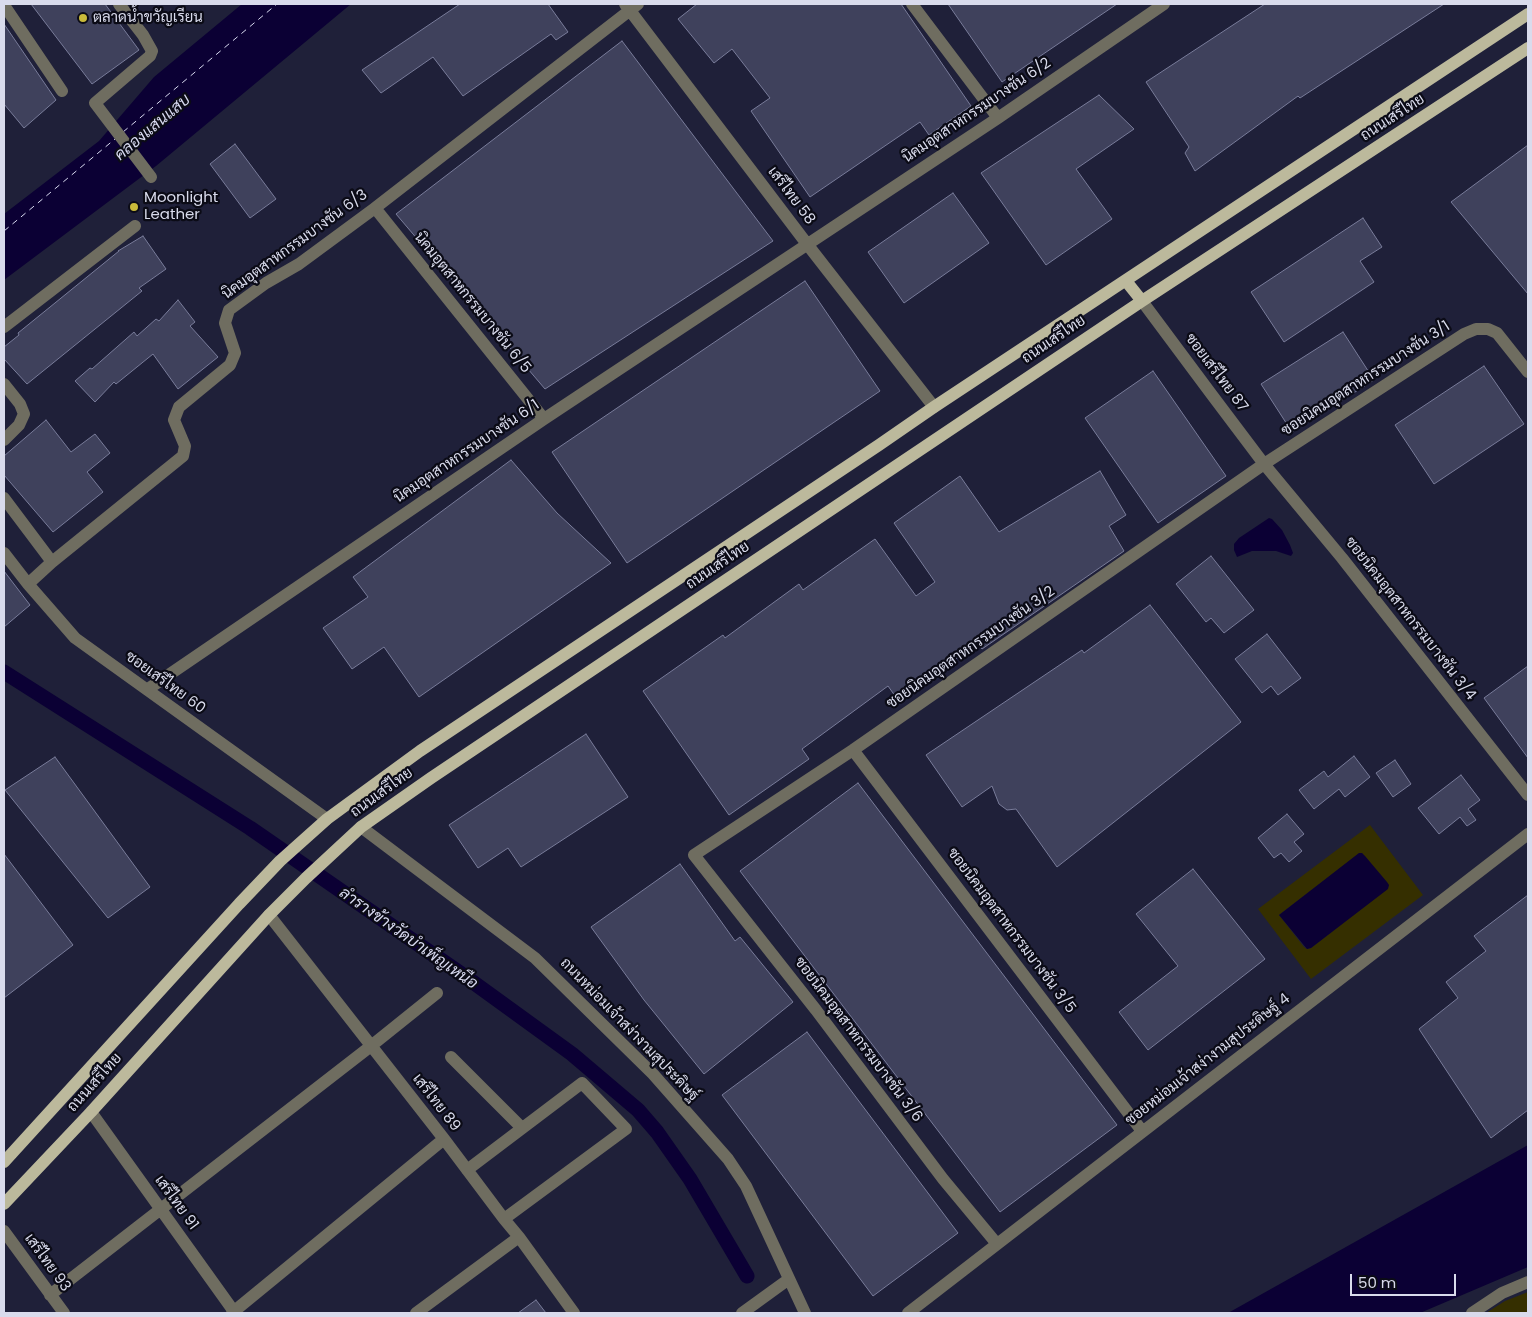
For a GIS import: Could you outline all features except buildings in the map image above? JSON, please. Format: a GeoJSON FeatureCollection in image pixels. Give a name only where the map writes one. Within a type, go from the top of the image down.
{"type":"FeatureCollection","features":[{"type":"Feature","properties":{"kind":"main road","name":"ถนนเสรีไทย"},"geometry":{"type":"LineString","coordinates":[[4,1162],[239,904],[280,861],[327,819],[420,751],[934,407],[1526,16]]}},
{"type":"Feature","properties":{"kind":"main road","name":"ถนนเสรีไทย"},"geometry":{"type":"LineString","coordinates":[[4,1204],[91,1112],[269,915],[361,827],[1142,300],[1528,48]]}},
{"type":"Feature","properties":{"kind":"main road"},"geometry":{"type":"LineString","coordinates":[[1126,280],[1142,300]]}},
{"type":"Feature","properties":{"kind":"street"},"geometry":{"type":"LineString","coordinates":[[119,4],[143,35],[152,51],[150,56],[95,103],[151,176]]}},
{"type":"Feature","properties":{"kind":"street"},"geometry":{"type":"LineString","coordinates":[[912,4],[998,118]]}},
{"type":"Feature","properties":{"kind":"street","name":"นิคมอุตสาหกรรมบางชัน 6/2"},"geometry":{"type":"LineString","coordinates":[[807,244],[998,118],[1164,4]]}},
{"type":"Feature","properties":{"kind":"street"},"geometry":{"type":"LineString","coordinates":[[4,5],[62,91]]}},
{"type":"Feature","properties":{"kind":"street","name":"นิคมอุตสาหกรรมบางชัน 6/3"},"geometry":{"type":"LineString","coordinates":[[28,584],[52,562],[183,456],[185,446],[174,420],[178,407],[230,365],[235,353],[225,323],[229,310],[266,283],[298,264],[375,208],[631,6]]}},
{"type":"Feature","properties":{"kind":"street","name":"เสรีไทย 58"},"geometry":{"type":"LineString","coordinates":[[631,6],[807,244],[934,407]]}},
{"type":"Feature","properties":{"kind":"street","name":"นิคมอุตสาหกรรมบางชัน 6/5"},"geometry":{"type":"LineString","coordinates":[[375,208],[544,419]]}},
{"type":"Feature","properties":{"kind":"street"},"geometry":{"type":"LineString","coordinates":[[4,327],[135,226]]}},
{"type":"Feature","properties":{"kind":"street","name":"นิคมอุตสาหกรรมบางชัน 6/1"},"geometry":{"type":"LineString","coordinates":[[148,689],[544,419],[807,244]]}},
{"type":"Feature","properties":{"kind":"street","name":"ซอยเสรีไทย 87"},"geometry":{"type":"LineString","coordinates":[[1142,300],[1264,464]]}},
{"type":"Feature","properties":{"kind":"street","name":"ซอยนิคมอุตสาหกรรมบางชัน 3/1"},"geometry":{"type":"LineString","coordinates":[[1264,464],[1464,334],[1476,329],[1488,329],[1497,333],[1528,372]]}},
{"type":"Feature","properties":{"kind":"street"},"geometry":{"type":"LineString","coordinates":[[4,384],[20,404],[24,414],[19,425],[4,440]]}},
{"type":"Feature","properties":{"kind":"street","name":"ซอยนิคมอุตสาหกรรมบางชัน 3/2"},"geometry":{"type":"LineString","coordinates":[[694,855],[854,750],[1264,464]]}},
{"type":"Feature","properties":{"kind":"street","name":"ซอยนิคมอุตสาหกรรมบางชัน 3/4"},"geometry":{"type":"LineString","coordinates":[[1264,464],[1342,558],[1528,795]]}},
{"type":"Feature","properties":{"kind":"street"},"geometry":{"type":"LineString","coordinates":[[4,498],[52,562]]}},
{"type":"Feature","properties":{"kind":"street","name":"ซอยเสรีไทย 60"},"geometry":{"type":"LineString","coordinates":[[4,553],[75,638],[327,819]]}},
{"type":"Feature","properties":{"kind":"street","name":"ซอยนิคมอุตสาหกรรมบางชัน 3/5"},"geometry":{"type":"LineString","coordinates":[[854,750],[1142,1131]]}},
{"type":"Feature","properties":{"kind":"street","name":"ถนนหม่อมเจ้าสง่างามสุประดิษฐ์"},"geometry":{"type":"LineString","coordinates":[[361,827],[535,958],[653,1074],[728,1159],[746,1186],[805,1313]]}},
{"type":"Feature","properties":{"kind":"street","name":"ซอยหม่อมเจ้าสง่างามสุประดิษฐ์ 4"},"geometry":{"type":"LineString","coordinates":[[908,1313],[1528,834]]}},
{"type":"Feature","properties":{"kind":"street","name":"ซอยนิคมอุตสาหกรรมบางชัน 3/6"},"geometry":{"type":"LineString","coordinates":[[694,855],[816,1010],[943,1179],[997,1244]]}},
{"type":"Feature","properties":{"kind":"street","name":"เสรีไทย 89"},"geometry":{"type":"LineString","coordinates":[[269,915],[444,1139],[574,1313]]}},
{"type":"Feature","properties":{"kind":"street"},"geometry":{"type":"LineString","coordinates":[[50,1295],[372,1046],[437,993]]}},
{"type":"Feature","properties":{"kind":"street"},"geometry":{"type":"LineString","coordinates":[[451,1057],[522,1128]]}},
{"type":"Feature","properties":{"kind":"street"},"geometry":{"type":"LineString","coordinates":[[466,1170],[582,1083],[626,1129],[504,1219]]}},
{"type":"Feature","properties":{"kind":"street","name":"เสรีไทย 91"},"geometry":{"type":"LineString","coordinates":[[91,1112],[234,1313]]}},
{"type":"Feature","properties":{"kind":"street"},"geometry":{"type":"LineString","coordinates":[[234,1313],[444,1139]]}},
{"type":"Feature","properties":{"kind":"street","name":"เสรีไทย 93"},"geometry":{"type":"LineString","coordinates":[[4,1231],[64,1313]]}},
{"type":"Feature","properties":{"kind":"street"},"geometry":{"type":"LineString","coordinates":[[416,1313],[519,1237]]}},
{"type":"Feature","properties":{"kind":"street"},"geometry":{"type":"LineString","coordinates":[[742,1313],[790,1279]]}},
{"type":"Feature","properties":{"kind":"street"},"geometry":{"type":"LineString","coordinates":[[1472,1313],[1502,1293],[1528,1282]]}},
{"type":"Feature","properties":{"kind":"shaded area"},"geometry":{"type":"Polygon","coordinates":[[[1370,825],[1423,895],[1311,979],[1258,909],[1370,825]],[[1362,853],[1279,915],[1307,949],[1311,948],[1388,888],[1362,853]]]}},
{"type":"Feature","properties":{"kind":"shaded area"},"geometry":{"type":"Polygon","coordinates":[[[1528,1292],[1528,1313],[1486,1313],[1505,1301],[1528,1292]]]}},
{"type":"Feature","properties":{"kind":"water","name":"คลองแสนแสบ"},"geometry":{"type":"Polygon","coordinates":[[[242,4],[351,4],[156,166],[4,280],[4,214],[99,141],[154,77],[242,4]]]}},
{"type":"Feature","properties":{"kind":"water"},"geometry":{"type":"Polygon","coordinates":[[[1269,518],[1282,530],[1293,553],[1291,556],[1276,551],[1252,551],[1237,557],[1234,544],[1239,538],[1269,518]]]}},
{"type":"Feature","properties":{"kind":"water"},"geometry":{"type":"Polygon","coordinates":[[[1359,853],[1365,856],[1387,882],[1389,885],[1388,889],[1311,948],[1307,949],[1279,915],[1359,853]]]}},
{"type":"Feature","properties":{"kind":"water"},"geometry":{"type":"Polygon","coordinates":[[[1528,1145],[1528,1267],[1420,1313],[1228,1313],[1528,1145]]]}},
{"type":"Feature","properties":{"kind":"waterway","name":"ลำรางข้างวัดบำเพ็ญเหนือ"},"geometry":{"type":"LineString","coordinates":[[4,672],[250,828],[470,980],[572,1054],[638,1110],[657,1132],[690,1179],[747,1276]]}},
{"type":"Feature","properties":{"kind":"ferry route"},"geometry":{"type":"LineString","coordinates":[[123,132],[277,4]]}},
{"type":"Feature","properties":{"kind":"ferry route"},"geometry":{"type":"LineString","coordinates":[[4,231],[115,139]]}},
{"type":"Feature","properties":{"kind":"place","name":"ตลาดน้ำขวัญเรียน"},"geometry":{"type":"Point","coordinates":[83,18]}},
{"type":"Feature","properties":{"kind":"place","name":"Moonlight Leather"},"geometry":{"type":"Point","coordinates":[134,207]}}]}
